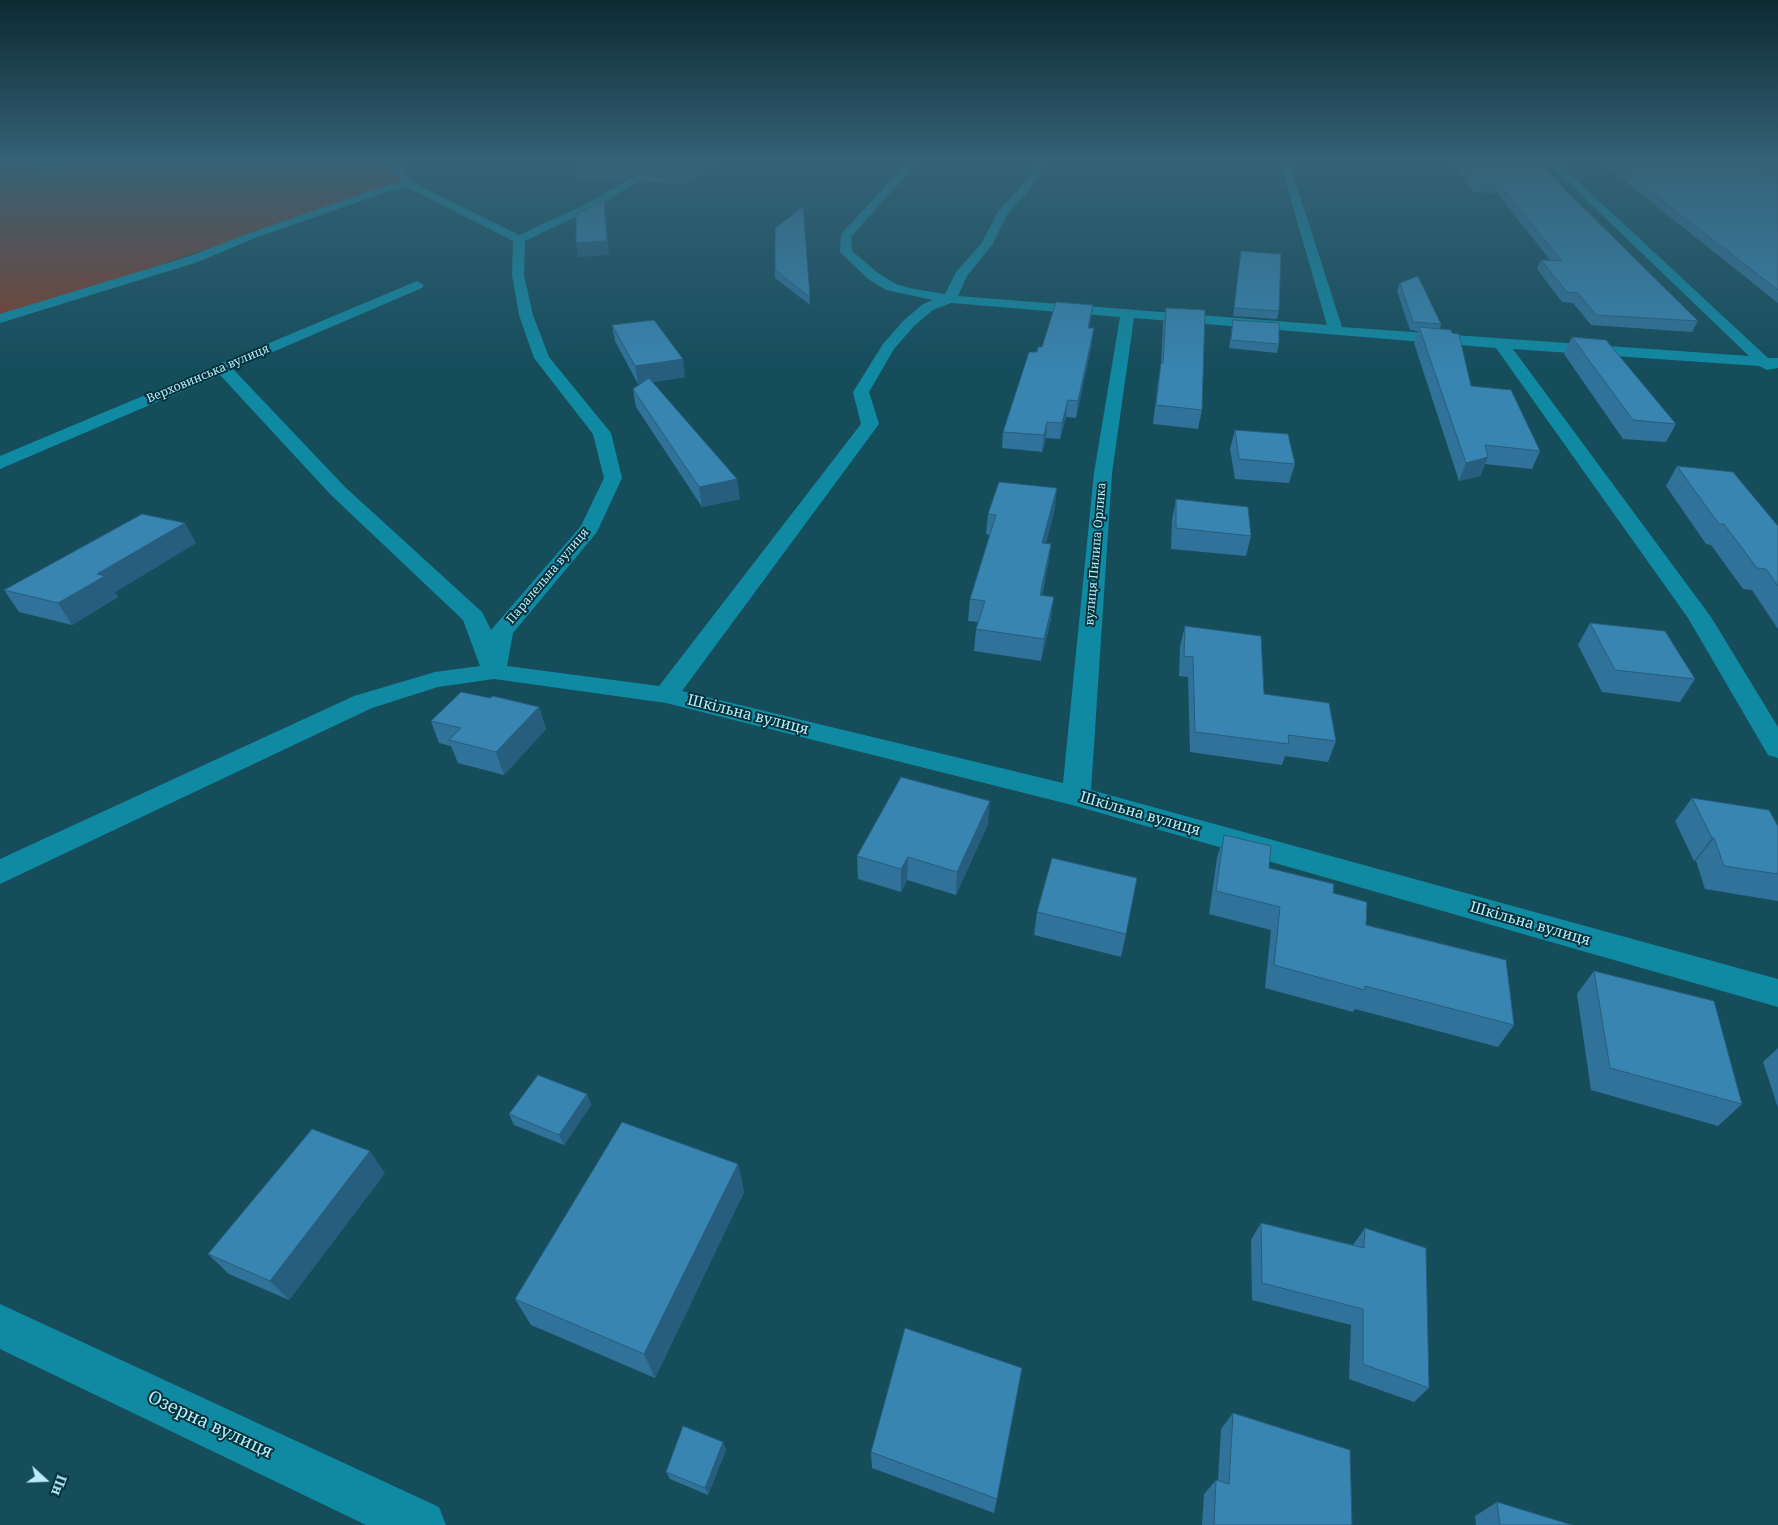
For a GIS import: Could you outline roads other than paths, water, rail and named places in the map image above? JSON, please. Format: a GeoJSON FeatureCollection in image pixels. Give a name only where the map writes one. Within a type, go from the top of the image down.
{"type":"FeatureCollection","features":[{"type":"Feature","properties":{"kind":"street"},"geometry":{"type":"LineString","coordinates":[[0,319],[194,259],[260,233]]}},
{"type":"Feature","properties":{"kind":"street"},"geometry":{"type":"LineString","coordinates":[[507,233],[519,239],[532,233]]}},
{"type":"Feature","properties":{"kind":"street"},"geometry":{"type":"LineString","coordinates":[[848,233],[845,236],[846,252],[891,288],[950,299],[1501,344],[1771,362]]}},
{"type":"Feature","properties":{"kind":"street"},"geometry":{"type":"LineString","coordinates":[[666,695],[870,424],[861,392],[888,347],[928,307],[950,299],[961,275],[986,245],[992,233]]}},
{"type":"Feature","properties":{"kind":"street"},"geometry":{"type":"LineString","coordinates":[[1307,233],[1336,330]]}},
{"type":"Feature","properties":{"kind":"street"},"geometry":{"type":"LineString","coordinates":[[1630,233],[1771,362],[1778,375]]}},
{"type":"Feature","properties":{"kind":"street","name":"Паралельна вулиця"},"geometry":{"type":"LineString","coordinates":[[494,672],[501,632],[590,528],[613,478],[602,433],[542,358],[526,315],[520,283],[519,239]]}},
{"type":"Feature","properties":{"kind":"street","name":"Верховинська вулиця"},"geometry":{"type":"LineString","coordinates":[[0,463],[417,285]]}},
{"type":"Feature","properties":{"kind":"street","name":"вулиця Пилипа Орлика"},"geometry":{"type":"LineString","coordinates":[[1076,796],[1103,472],[1128,313]]}},
{"type":"Feature","properties":{"kind":"street"},"geometry":{"type":"LineString","coordinates":[[1501,344],[1699,617],[1778,749]]}},
{"type":"Feature","properties":{"kind":"street"},"geometry":{"type":"LineString","coordinates":[[224,368],[338,491],[474,617],[494,672]]}},
{"type":"Feature","properties":{"kind":"street","name":"Шкільна вулиця"},"geometry":{"type":"LineString","coordinates":[[0,872],[363,702],[434,680],[494,672],[666,695],[1076,796],[1778,993]]}},
{"type":"Feature","properties":{"kind":"street","name":"Озерна вулиця"},"geometry":{"type":"LineString","coordinates":[[0,1326],[421,1525]]}}]}
